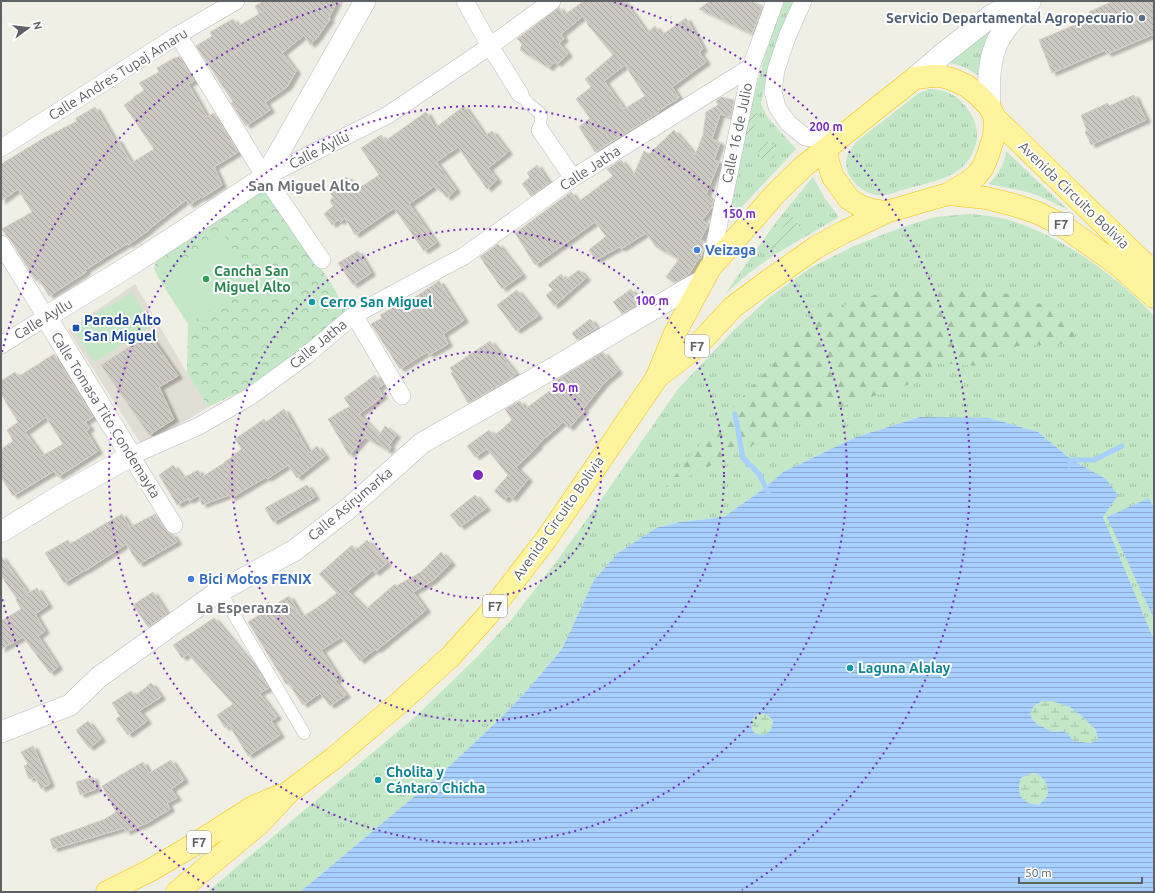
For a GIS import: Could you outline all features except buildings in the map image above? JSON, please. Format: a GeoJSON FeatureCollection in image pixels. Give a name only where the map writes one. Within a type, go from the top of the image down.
{"type":"FeatureCollection","features":[{"type":"Feature","properties":{"kind":"highway","name":"F7"},"geometry":{"type":"LineString","coordinates":[[942,76],[967,86],[978,95],[992,112],[994,136],[988,155],[983,167],[977,175],[948,194],[886,212],[862,207],[849,200],[834,177],[828,162],[832,144],[915,78],[942,76]]}},
{"type":"Feature","properties":{"kind":"highway","name":"Avenida Circuito Bolivia"},"geometry":{"type":"LineString","coordinates":[[992,112],[1154,273]]}},
{"type":"Feature","properties":{"kind":"highway","name":"Avenida Circuito Bolivia"},"geometry":{"type":"LineString","coordinates":[[177,892],[260,823],[290,791],[334,758],[399,703],[450,657],[487,616],[547,538],[656,379],[674,333],[707,274],[778,192],[804,166],[832,144]]}},
{"type":"Feature","properties":{"kind":"highway","name":"Avenida Circuito Bolivia"},"geometry":{"type":"LineString","coordinates":[[948,194],[986,198],[1038,213],[1062,225],[1118,265],[1154,297]]}},
{"type":"Feature","properties":{"kind":"highway","name":"Avenida Circuito Bolivia"},"geometry":{"type":"LineString","coordinates":[[656,379],[695,348],[734,307],[768,281],[815,248],[886,212]]}},
{"type":"Feature","properties":{"kind":"highway","name":"Avenida Circuito Bolivia"},"geometry":{"type":"LineString","coordinates":[[107,892],[151,870],[194,845],[253,807],[290,791]]}},
{"type":"Feature","properties":{"kind":"main road","name":"F7"},"geometry":{"type":"LineString","coordinates":[[915,78],[991,16],[1018,1]]}},
{"type":"Feature","properties":{"kind":"main road","name":"F7"},"geometry":{"type":"LineString","coordinates":[[992,112],[990,65],[996,45],[1006,28],[1030,1]]}},
{"type":"Feature","properties":{"kind":"street","name":"Calle Andres Tupaj Amaru"},"geometry":{"type":"LineString","coordinates":[[1,148],[178,35],[236,1]]}},
{"type":"Feature","properties":{"kind":"street"},"geometry":{"type":"LineString","coordinates":[[265,177],[366,1]]}},
{"type":"Feature","properties":{"kind":"street"},"geometry":{"type":"LineString","coordinates":[[465,1],[490,46],[520,94],[528,104],[541,114],[540,130],[573,178]]}},
{"type":"Feature","properties":{"kind":"street","name":"Calle Ayllu"},"geometry":{"type":"LineString","coordinates":[[1,345],[137,262],[265,177],[388,115],[490,46],[552,1]]}},
{"type":"Feature","properties":{"kind":"street","name":"Calle 16 de Julio"},"geometry":{"type":"LineString","coordinates":[[803,1],[787,36],[776,70],[773,91],[775,102],[788,123],[805,137],[820,139],[832,144]]}},
{"type":"Feature","properties":{"kind":"street","name":"Calle 16 de Julio"},"geometry":{"type":"LineString","coordinates":[[707,274],[751,67],[770,5]]}},
{"type":"Feature","properties":{"kind":"street"},"geometry":{"type":"LineString","coordinates":[[178,35],[265,177],[322,260]]}},
{"type":"Feature","properties":{"kind":"street","name":"Calle Jatha"},"geometry":{"type":"LineString","coordinates":[[1,532],[60,495],[131,456],[199,426],[251,396],[307,355],[354,315],[464,256],[573,178],[751,67]]}},
{"type":"Feature","properties":{"kind":"street","name":"Calle Tomasa Tito Condemayta"},"geometry":{"type":"LineString","coordinates":[[1,244],[174,525]]}},
{"type":"Feature","properties":{"kind":"street","name":"Calle Asirumarka"},"geometry":{"type":"LineString","coordinates":[[1,732],[70,704],[99,677],[189,612],[220,591],[295,550],[349,508],[422,443],[557,366],[682,292],[707,274]]}},
{"type":"Feature","properties":{"kind":"street"},"geometry":{"type":"LineString","coordinates":[[354,315],[402,396]]}},
{"type":"Feature","properties":{"kind":"street"},"geometry":{"type":"LineString","coordinates":[[220,591],[304,734]]}},
{"type":"Feature","properties":{"kind":"shaded area"},"geometry":{"type":"Polygon","coordinates":[[[135,284],[208,407],[143,447],[68,330],[135,284]]]}},
{"type":"Feature","properties":{"kind":"green space"},"geometry":{"type":"Polygon","coordinates":[[[783,1],[796,1],[774,52],[767,73],[761,104],[768,118],[796,149],[739,210],[731,204],[753,99],[768,45],[783,1]]]}},
{"type":"Feature","properties":{"kind":"green space"},"geometry":{"type":"Polygon","coordinates":[[[999,24],[978,71],[980,77],[965,68],[949,63],[999,24]]]}},
{"type":"Feature","properties":{"kind":"green space"},"geometry":{"type":"Polygon","coordinates":[[[929,89],[936,89],[954,96],[963,103],[971,114],[975,122],[977,135],[975,147],[970,157],[957,171],[929,183],[885,195],[875,195],[862,189],[852,180],[846,161],[856,142],[919,93],[929,89]]]}},
{"type":"Feature","properties":{"kind":"green space"},"geometry":{"type":"Polygon","coordinates":[[[751,107],[760,117],[744,142],[751,107]]]}},
{"type":"Feature","properties":{"kind":"green space"},"geometry":{"type":"Polygon","coordinates":[[[767,142],[773,145],[776,151],[773,157],[767,160],[761,157],[758,151],[761,145],[767,142]]]}},
{"type":"Feature","properties":{"kind":"green space"},"geometry":{"type":"Polygon","coordinates":[[[1006,151],[1067,209],[1027,192],[989,184],[1000,169],[1004,161],[1006,151]]]}},
{"type":"Feature","properties":{"kind":"green space"},"geometry":{"type":"Polygon","coordinates":[[[813,177],[824,197],[839,217],[774,255],[749,273],[725,294],[776,222],[813,177]]]}},
{"type":"Feature","properties":{"kind":"green space"},"geometry":{"type":"Polygon","coordinates":[[[268,187],[332,285],[343,304],[346,311],[345,315],[298,355],[248,388],[208,407],[187,373],[188,324],[158,277],[154,269],[155,265],[157,261],[268,187]]]}},
{"type":"Feature","properties":{"kind":"green space"},"geometry":{"type":"Polygon","coordinates":[[[969,214],[1001,218],[1025,225],[1065,245],[1086,258],[1123,286],[1154,316],[1154,640],[1103,517],[1117,495],[1106,479],[1072,460],[1038,432],[989,418],[920,417],[856,437],[783,472],[766,487],[724,517],[680,522],[656,528],[618,553],[594,580],[562,649],[503,716],[441,774],[300,892],[207,892],[415,717],[479,655],[512,619],[553,566],[678,389],[733,331],[770,297],[810,268],[854,246],[900,228],[935,217],[969,214]]]}},
{"type":"Feature","properties":{"kind":"green space"},"geometry":{"type":"Polygon","coordinates":[[[792,215],[801,229],[762,255],[792,215]]]}},
{"type":"Feature","properties":{"kind":"green space","name":"Cancha San Miguel Alto"},"geometry":{"type":"Polygon","coordinates":[[[224,235],[254,282],[188,324],[158,277],[224,235]]]}},
{"type":"Feature","properties":{"kind":"green space"},"geometry":{"type":"Polygon","coordinates":[[[942,289],[1004,293],[1061,310],[1078,343],[1017,346],[977,366],[937,363],[913,383],[805,419],[665,488],[716,425],[811,322],[851,302],[891,290],[942,289]]]}},
{"type":"Feature","properties":{"kind":"green space"},"geometry":{"type":"Polygon","coordinates":[[[132,292],[152,326],[94,362],[73,329],[132,292]]]}},
{"type":"Feature","properties":{"kind":"green space"},"geometry":{"type":"Polygon","coordinates":[[[1042,701],[1052,701],[1070,707],[1096,730],[1098,740],[1090,743],[1073,741],[1068,734],[1063,731],[1053,732],[1037,724],[1032,719],[1030,713],[1034,706],[1042,701]]]}},
{"type":"Feature","properties":{"kind":"green space"},"geometry":{"type":"Polygon","coordinates":[[[762,713],[770,716],[773,724],[770,732],[762,735],[754,732],[751,724],[754,716],[762,713]]]}},
{"type":"Feature","properties":{"kind":"green space"},"geometry":{"type":"Polygon","coordinates":[[[1035,773],[1044,779],[1048,788],[1048,795],[1039,805],[1028,803],[1020,796],[1019,785],[1021,778],[1035,773]]]}},
{"type":"Feature","properties":{"kind":"water","name":"Laguna Alalay"},"geometry":{"type":"Polygon","coordinates":[[[920,417],[989,418],[1038,432],[1072,460],[1106,479],[1118,495],[1103,517],[1154,640],[1154,892],[300,892],[441,774],[503,716],[562,649],[594,580],[618,553],[656,528],[680,522],[724,517],[766,487],[783,472],[856,437],[920,417]],[[1042,701],[1034,706],[1030,713],[1032,719],[1037,724],[1053,732],[1063,731],[1068,734],[1073,741],[1090,743],[1098,740],[1096,730],[1070,707],[1052,701],[1042,701]],[[761,713],[757,714],[752,719],[751,727],[755,733],[762,735],[768,733],[772,728],[773,721],[768,715],[761,713]],[[1035,773],[1021,778],[1019,785],[1020,796],[1028,803],[1039,805],[1048,795],[1047,785],[1044,779],[1035,773]]]}},
{"type":"Feature","properties":{"kind":"water"},"geometry":{"type":"Polygon","coordinates":[[[1149,498],[1154,508],[1154,619],[1107,517],[1149,498]]]}},
{"type":"Feature","properties":{"kind":"waterway"},"geometry":{"type":"LineString","coordinates":[[735,414],[743,458],[759,474],[768,492]]}},
{"type":"Feature","properties":{"kind":"waterway"},"geometry":{"type":"LineString","coordinates":[[1069,465],[1072,460],[1094,460],[1122,446]]}},
{"type":"Feature","properties":{"kind":"place","name":"Servicio Departamental Agropecuario"},"geometry":{"type":"Point","coordinates":[1142,18]}},
{"type":"Feature","properties":{"kind":"place","name":"Veizaga"},"geometry":{"type":"Point","coordinates":[697,250]}},
{"type":"Feature","properties":{"kind":"place","name":"Cancha San Miguel Alto"},"geometry":{"type":"Point","coordinates":[206,279]}},
{"type":"Feature","properties":{"kind":"place","name":"Cerro San Miguel"},"geometry":{"type":"Point","coordinates":[312,302]}},
{"type":"Feature","properties":{"kind":"place","name":"Parada Alto San Miguel"},"geometry":{"type":"Point","coordinates":[76,328]}},
{"type":"Feature","properties":{"kind":"place","name":"Bici Motos FENIX"},"geometry":{"type":"Point","coordinates":[191,579]}},
{"type":"Feature","properties":{"kind":"place","name":"Laguna Alalay"},"geometry":{"type":"Point","coordinates":[850,668]}},
{"type":"Feature","properties":{"kind":"place","name":"Cholita y Cántaro Chicha"},"geometry":{"type":"Point","coordinates":[378,780]}},
{"type":"Feature","properties":{"kind":"district","name":"San Miguel Alto"},"geometry":{"type":"Point","coordinates":[304,185]}},
{"type":"Feature","properties":{"kind":"district","name":"La Esperanza"},"geometry":{"type":"Point","coordinates":[243,607]}}]}
